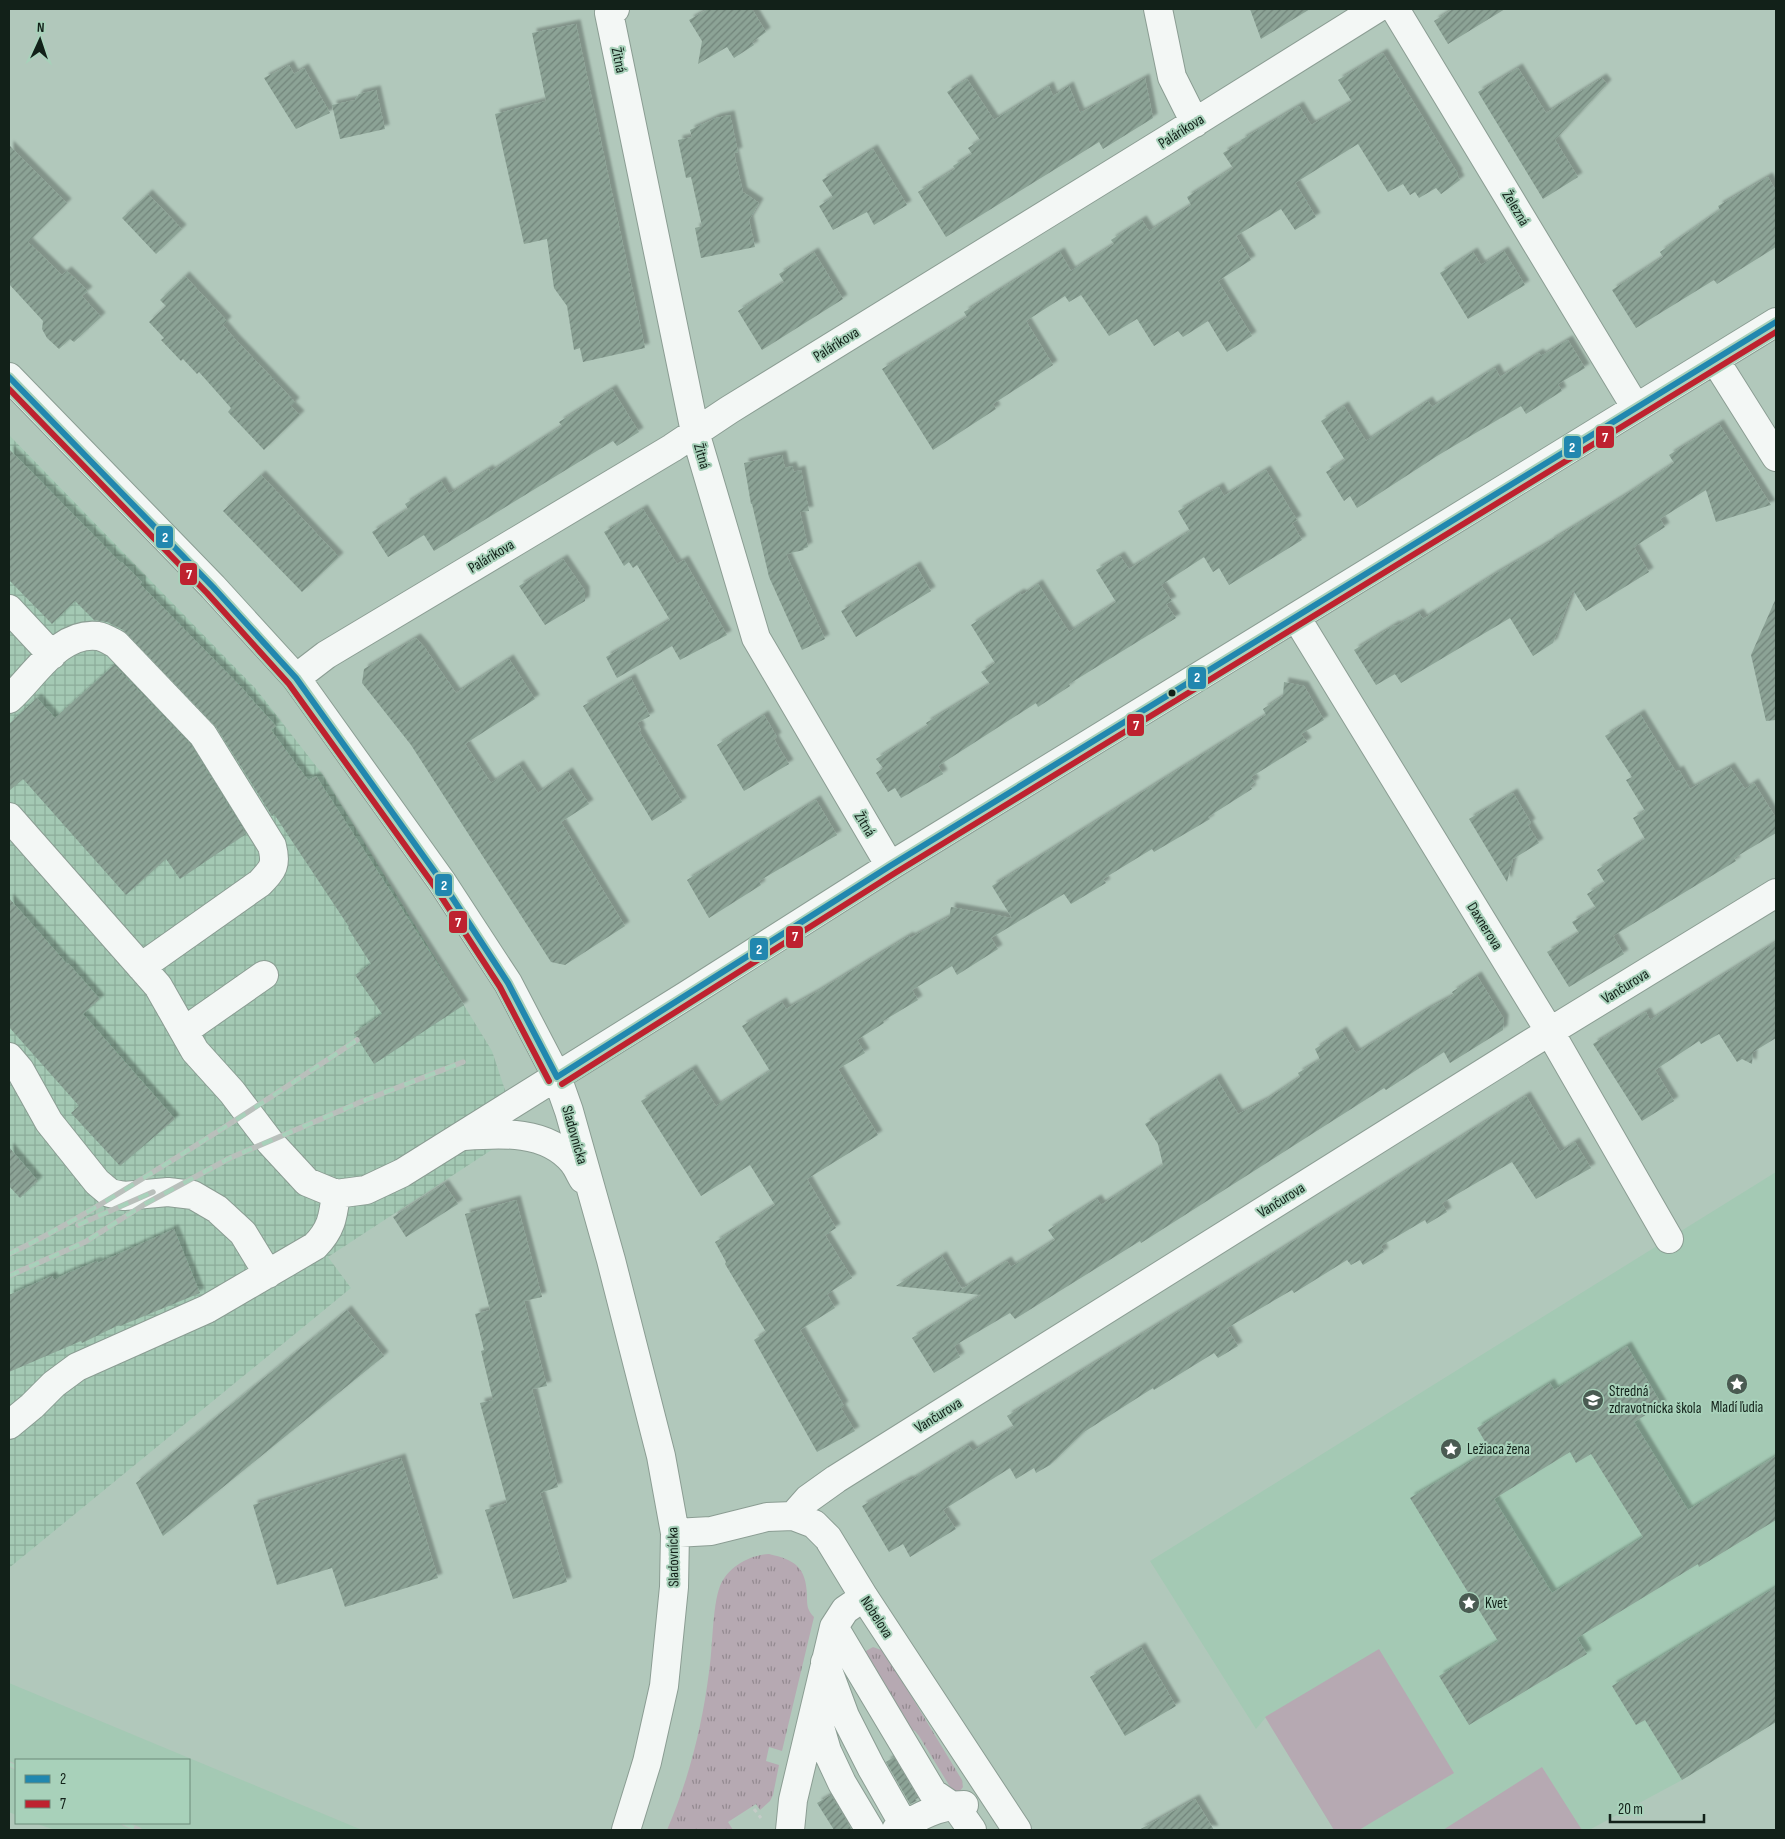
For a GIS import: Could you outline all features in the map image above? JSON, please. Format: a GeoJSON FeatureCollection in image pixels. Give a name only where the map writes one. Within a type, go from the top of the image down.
{"type":"FeatureCollection","features":[{"type":"Feature","properties":{"kind":"street"},"geometry":{"type":"LineString","coordinates":[[1158,9],[1172,77],[1195,123]]}},
{"type":"Feature","properties":{"kind":"street","name":"Palárikova"},"geometry":{"type":"LineString","coordinates":[[296,678],[326,655],[672,448],[1376,9]]}},
{"type":"Feature","properties":{"kind":"street","name":"Železná"},"geometry":{"type":"LineString","coordinates":[[1395,9],[1636,408]]}},
{"type":"Feature","properties":{"kind":"street","name":"Žitná"},"geometry":{"type":"LineString","coordinates":[[612,11],[695,432],[756,638],[890,866]]}},
{"type":"Feature","properties":{"kind":"street"},"geometry":{"type":"LineString","coordinates":[[9,817],[158,986],[196,1051],[232,1092],[270,1142],[307,1182],[336,1194],[366,1190],[402,1173],[890,866],[1776,322]]}},
{"type":"Feature","properties":{"kind":"street"},"geometry":{"type":"LineString","coordinates":[[1715,360],[1776,457]]}},
{"type":"Feature","properties":{"kind":"street","name":"Sladovnícka"},"geometry":{"type":"LineString","coordinates":[[9,377],[213,587],[296,678],[381,794],[493,959],[508,983],[556,1076],[569,1111],[611,1260],[661,1456],[675,1533],[674,1587],[664,1686],[648,1762],[626,1830]]}},
{"type":"Feature","properties":{"kind":"street"},"geometry":{"type":"LineString","coordinates":[[9,609],[52,655]]}},
{"type":"Feature","properties":{"kind":"street","name":"Daxnerova"},"geometry":{"type":"LineString","coordinates":[[1296,618],[1550,1032],[1669,1238]]}},
{"type":"Feature","properties":{"kind":"street"},"geometry":{"type":"LineString","coordinates":[[9,699],[39,666],[69,641],[83,636],[99,636],[116,644],[203,736],[272,846],[275,858],[270,872],[260,883],[141,967]]}},
{"type":"Feature","properties":{"kind":"street","name":"Vančurova"},"geometry":{"type":"LineString","coordinates":[[793,1516],[808,1499],[844,1474],[1550,1032],[1776,893]]}},
{"type":"Feature","properties":{"kind":"street"},"geometry":{"type":"LineString","coordinates":[[184,1031],[264,975]]}},
{"type":"Feature","properties":{"kind":"street"},"geometry":{"type":"LineString","coordinates":[[9,1057],[20,1070],[49,1122],[97,1182],[110,1193],[124,1196],[168,1192],[193,1195],[216,1209],[243,1233],[268,1274]]}},
{"type":"Feature","properties":{"kind":"street"},"geometry":{"type":"LineString","coordinates":[[461,1136],[496,1134],[530,1136],[552,1145],[572,1161],[592,1193]]}},
{"type":"Feature","properties":{"kind":"street"},"geometry":{"type":"LineString","coordinates":[[9,1425],[54,1384],[77,1367],[207,1309],[316,1246],[326,1236],[332,1221],[336,1194]]}},
{"type":"Feature","properties":{"kind":"street","name":"Nobelova"},"geometry":{"type":"LineString","coordinates":[[675,1533],[711,1531],[767,1518],[793,1516],[814,1524],[828,1538],[864,1597],[1017,1830]]}},
{"type":"Feature","properties":{"kind":"street"},"geometry":{"type":"LineString","coordinates":[[792,1828],[793,1800],[834,1627],[845,1610],[864,1597]]}},
{"type":"Feature","properties":{"kind":"street"},"geometry":{"type":"LineString","coordinates":[[834,1627],[932,1793],[958,1810],[972,1830]]}},
{"type":"Feature","properties":{"kind":"street"},"geometry":{"type":"LineString","coordinates":[[825,1662],[845,1716],[900,1828],[934,1810],[950,1805],[970,1804],[982,1800],[993,1793]]}},
{"type":"Feature","properties":{"kind":"street"},"geometry":{"type":"LineString","coordinates":[[814,1709],[827,1751],[842,1783],[870,1830]]}},
{"type":"Feature","properties":{"kind":"path"},"geometry":{"type":"LineString","coordinates":[[754,1809],[761,1818]]}},
{"type":"Feature","properties":{"kind":"shaded area"},"geometry":{"type":"Polygon","coordinates":[[[9,435],[256,689],[323,775],[492,1051],[525,1150],[493,1149],[328,1257],[351,1288],[9,1568],[9,435]]]}},
{"type":"Feature","properties":{"kind":"shaded area","name":"Stredná zdravotnícka škola"},"geometry":{"type":"Polygon","coordinates":[[[1776,1172],[1776,1722],[1682,1780],[1589,1830],[1334,1830],[1266,1717],[1256,1729],[1150,1561],[1776,1172]]]}},
{"type":"Feature","properties":{"kind":"shaded area"},"geometry":{"type":"Polygon","coordinates":[[[9,1683],[362,1830],[55,1830],[38,1824],[190,1824],[190,1759],[15,1759],[15,1815],[9,1812],[9,1683]]]}},
{"type":"Feature","properties":{"kind":"green space"},"geometry":{"type":"Polygon","coordinates":[[[769,1554],[792,1562],[801,1571],[806,1585],[808,1607],[814,1617],[782,1751],[769,1747],[766,1761],[779,1765],[773,1795],[770,1801],[760,1810],[756,1804],[728,1822],[733,1830],[667,1830],[682,1792],[703,1713],[715,1605],[720,1586],[728,1573],[740,1563],[754,1557],[769,1554]]]}},
{"type":"Feature","properties":{"kind":"green space"},"geometry":{"type":"Polygon","coordinates":[[[873,1647],[884,1651],[962,1780],[963,1787],[960,1791],[952,1790],[919,1736],[915,1731],[905,1727],[863,1655],[873,1647]]]}},
{"type":"Feature","properties":{"kind":"green space"},"geometry":{"type":"Polygon","coordinates":[[[1379,1649],[1454,1773],[1359,1830],[1334,1830],[1265,1717],[1379,1649]]]}},
{"type":"Feature","properties":{"kind":"green space"},"geometry":{"type":"Polygon","coordinates":[[[1542,1767],[1582,1830],[1443,1830],[1542,1767]]]}},
{"type":"Feature","properties":{"kind":"building"},"geometry":{"type":"Polygon","coordinates":[[[708,9],[752,9],[766,32],[752,42],[754,45],[734,58],[727,47],[698,64],[702,41],[689,20],[708,9]]]}},
{"type":"Feature","properties":{"kind":"building"},"geometry":{"type":"Polygon","coordinates":[[[1250,9],[1310,9],[1261,39],[1250,9]]]}},
{"type":"Feature","properties":{"kind":"building"},"geometry":{"type":"Polygon","coordinates":[[[1453,9],[1505,9],[1448,44],[1434,21],[1453,9]]]}},
{"type":"Feature","properties":{"kind":"building"},"geometry":{"type":"Polygon","coordinates":[[[576,24],[645,348],[583,362],[580,348],[574,350],[567,306],[554,288],[547,239],[524,244],[495,114],[546,101],[532,33],[576,24]]]}},
{"type":"Feature","properties":{"kind":"building"},"geometry":{"type":"Polygon","coordinates":[[[1383,53],[1460,180],[1441,194],[1436,188],[1419,198],[1415,192],[1410,195],[1403,184],[1388,192],[1358,144],[1295,183],[1316,217],[1295,230],[1281,209],[1236,236],[1251,260],[1218,281],[1252,336],[1227,352],[1208,321],[1183,337],[1178,331],[1154,346],[1137,319],[1109,336],[1081,295],[1069,302],[1065,296],[1026,321],[1053,365],[993,404],[996,409],[933,450],[882,369],[967,317],[964,312],[1060,252],[1071,271],[1114,244],[1111,240],[1142,220],[1149,231],[1191,205],[1187,197],[1233,168],[1223,153],[1242,142],[1241,140],[1299,106],[1311,125],[1352,102],[1338,80],[1383,53]]]}},
{"type":"Feature","properties":{"kind":"building"},"geometry":{"type":"Polygon","coordinates":[[[289,65],[294,74],[304,68],[330,113],[296,129],[264,78],[289,65]]]}},
{"type":"Feature","properties":{"kind":"building"},"geometry":{"type":"Polygon","coordinates":[[[1518,68],[1546,113],[1602,78],[1607,84],[1555,140],[1578,177],[1543,199],[1478,92],[1518,68]]]}},
{"type":"Feature","properties":{"kind":"building"},"geometry":{"type":"Polygon","coordinates":[[[1145,78],[1153,118],[1103,149],[1099,142],[946,237],[918,192],[955,169],[953,166],[972,154],[968,148],[980,140],[947,92],[967,79],[994,120],[1049,86],[1053,96],[1069,86],[1080,113],[1145,78]]]}},
{"type":"Feature","properties":{"kind":"building"},"geometry":{"type":"Polygon","coordinates":[[[376,90],[385,129],[340,139],[332,105],[355,100],[359,94],[376,90]]]}},
{"type":"Feature","properties":{"kind":"building"},"geometry":{"type":"Polygon","coordinates":[[[730,115],[738,152],[734,153],[743,192],[759,203],[749,220],[755,247],[701,258],[695,228],[702,226],[691,177],[686,178],[678,140],[692,137],[690,130],[716,118],[730,115]]]}},
{"type":"Feature","properties":{"kind":"building"},"geometry":{"type":"Polygon","coordinates":[[[9,145],[67,203],[28,242],[62,275],[67,271],[88,291],[82,296],[101,317],[74,342],[70,339],[59,349],[47,338],[42,329],[43,321],[9,284],[9,145]]]}},
{"type":"Feature","properties":{"kind":"building"},"geometry":{"type":"Polygon","coordinates":[[[873,149],[907,205],[874,225],[867,212],[833,230],[819,206],[833,197],[822,180],[873,149]]]}},
{"type":"Feature","properties":{"kind":"building"},"geometry":{"type":"Polygon","coordinates":[[[1768,177],[1776,191],[1776,247],[1717,284],[1714,280],[1636,328],[1612,290],[1663,257],[1660,252],[1720,210],[1718,206],[1768,177]]]}},
{"type":"Feature","properties":{"kind":"building"},"geometry":{"type":"Polygon","coordinates":[[[148,194],[182,229],[156,254],[122,218],[148,194]]]}},
{"type":"Feature","properties":{"kind":"building"},"geometry":{"type":"Polygon","coordinates":[[[1504,251],[1525,285],[1468,319],[1440,273],[1473,252],[1481,265],[1504,251]]]}},
{"type":"Feature","properties":{"kind":"building"},"geometry":{"type":"Polygon","coordinates":[[[814,252],[843,299],[762,350],[738,311],[784,282],[779,274],[814,252]]]}},
{"type":"Feature","properties":{"kind":"building"},"geometry":{"type":"Polygon","coordinates":[[[185,276],[227,321],[223,325],[235,339],[295,402],[291,406],[300,415],[264,450],[228,412],[231,408],[199,372],[197,374],[183,359],[181,361],[161,340],[164,338],[149,322],[166,306],[160,300],[185,276]]]}},
{"type":"Feature","properties":{"kind":"building"},"geometry":{"type":"Polygon","coordinates":[[[1568,340],[1585,368],[1558,384],[1562,391],[1526,414],[1521,406],[1437,456],[1357,508],[1350,496],[1344,501],[1326,472],[1345,460],[1321,421],[1344,406],[1366,441],[1428,401],[1432,407],[1495,368],[1500,377],[1539,353],[1541,356],[1568,340]]]}},
{"type":"Feature","properties":{"kind":"building"},"geometry":{"type":"Polygon","coordinates":[[[612,389],[639,432],[617,446],[613,441],[434,551],[424,535],[388,557],[372,532],[408,509],[405,504],[441,481],[449,494],[489,469],[490,472],[562,426],[559,422],[612,389]]]}},
{"type":"Feature","properties":{"kind":"building"},"geometry":{"type":"Polygon","coordinates":[[[1719,424],[1771,505],[1716,522],[1706,490],[1660,519],[1665,527],[1634,547],[1649,572],[1586,611],[1573,590],[1553,643],[1533,656],[1510,618],[1401,683],[1395,674],[1376,685],[1354,650],[1419,613],[1423,619],[1550,542],[1674,463],[1669,455],[1719,424]]]}},
{"type":"Feature","properties":{"kind":"building"},"geometry":{"type":"Polygon","coordinates":[[[9,449],[142,582],[140,584],[247,693],[276,726],[271,730],[308,780],[316,776],[464,1005],[374,1064],[354,1033],[382,1014],[355,975],[371,964],[349,927],[274,814],[272,816],[216,727],[123,630],[107,622],[94,620],[75,601],[52,624],[9,580],[9,449]]]}},
{"type":"Feature","properties":{"kind":"building"},"geometry":{"type":"Polygon","coordinates":[[[782,455],[785,468],[792,466],[794,472],[801,470],[809,511],[800,512],[808,547],[804,550],[786,554],[825,639],[802,650],[769,577],[751,504],[744,463],[782,455]]]}},
{"type":"Feature","properties":{"kind":"building"},"geometry":{"type":"Polygon","coordinates":[[[1266,470],[1297,520],[1292,523],[1302,540],[1229,585],[1219,568],[1213,572],[1204,557],[1161,585],[1172,601],[1166,604],[1176,618],[1069,684],[1070,686],[1038,707],[1036,703],[938,766],[943,774],[901,798],[895,788],[888,792],[876,773],[883,768],[876,759],[928,726],[926,723],[990,684],[981,672],[995,663],[971,625],[1020,593],[1022,595],[1038,584],[1069,632],[1116,602],[1096,570],[1120,556],[1129,569],[1190,531],[1178,511],[1219,487],[1224,496],[1266,470]]]}},
{"type":"Feature","properties":{"kind":"building"},"geometry":{"type":"Polygon","coordinates":[[[261,475],[339,557],[302,592],[223,511],[261,475]]]}},
{"type":"Feature","properties":{"kind":"building"},"geometry":{"type":"Polygon","coordinates":[[[643,509],[677,564],[684,560],[727,635],[680,660],[672,646],[617,678],[606,657],[670,620],[637,565],[633,568],[629,562],[624,566],[604,532],[643,509]]]}},
{"type":"Feature","properties":{"kind":"building"},"geometry":{"type":"Polygon","coordinates":[[[563,559],[585,591],[585,601],[545,625],[519,586],[563,559]]]}},
{"type":"Feature","properties":{"kind":"building"},"geometry":{"type":"Polygon","coordinates":[[[916,566],[931,591],[856,637],[841,611],[916,566]]]}},
{"type":"Feature","properties":{"kind":"building"},"geometry":{"type":"Polygon","coordinates":[[[1776,598],[1776,720],[1766,721],[1751,655],[1776,598]]]}},
{"type":"Feature","properties":{"kind":"building"},"geometry":{"type":"Polygon","coordinates":[[[416,638],[456,693],[509,659],[535,699],[465,744],[491,783],[519,765],[538,793],[568,772],[589,804],[561,822],[625,926],[565,965],[551,962],[411,745],[362,683],[364,669],[416,638]]]}},
{"type":"Feature","properties":{"kind":"building"},"geometry":{"type":"Polygon","coordinates":[[[114,665],[191,745],[246,834],[180,879],[166,859],[126,895],[23,779],[9,791],[9,724],[37,698],[55,718],[114,665]]]}},
{"type":"Feature","properties":{"kind":"building"},"geometry":{"type":"Polygon","coordinates":[[[631,678],[650,716],[637,723],[641,730],[639,731],[682,802],[652,821],[583,706],[631,678]]]}},
{"type":"Feature","properties":{"kind":"building"},"geometry":{"type":"Polygon","coordinates":[[[1284,682],[1304,686],[1324,720],[1301,734],[1307,742],[1251,777],[1255,782],[1250,786],[1252,789],[1208,817],[1210,819],[1154,852],[1152,849],[1103,879],[1106,883],[1071,904],[1064,894],[991,938],[998,949],[957,975],[952,966],[912,990],[918,1000],[883,1021],[884,1023],[857,1040],[865,1053],[838,1069],[878,1135],[807,1179],[836,1228],[825,1235],[852,1278],[827,1294],[835,1308],[800,1330],[844,1406],[841,1408],[855,1431],[817,1452],[754,1340],[766,1332],[725,1264],[726,1262],[715,1242],[775,1205],[750,1165],[701,1196],[641,1101],[692,1069],[716,1106],[770,1071],[742,1026],[782,1002],[786,1009],[909,936],[910,938],[949,917],[951,907],[1012,918],[992,886],[1266,715],[1263,709],[1283,696],[1284,682]]]}},
{"type":"Feature","properties":{"kind":"building"},"geometry":{"type":"Polygon","coordinates":[[[1640,714],[1676,772],[1679,770],[1690,789],[1730,767],[1745,789],[1754,783],[1776,818],[1776,833],[1734,858],[1736,861],[1613,936],[1624,954],[1569,987],[1547,952],[1579,933],[1572,922],[1596,908],[1587,894],[1605,883],[1597,870],[1645,839],[1633,818],[1645,811],[1626,780],[1632,777],[1605,736],[1640,714]]]}},
{"type":"Feature","properties":{"kind":"building"},"geometry":{"type":"Polygon","coordinates":[[[764,715],[777,737],[774,739],[789,764],[744,791],[717,745],[764,715]]]}},
{"type":"Feature","properties":{"kind":"building"},"geometry":{"type":"Polygon","coordinates":[[[1513,793],[1531,823],[1528,825],[1539,843],[1513,859],[1507,882],[1469,819],[1513,793]]]}},
{"type":"Feature","properties":{"kind":"building"},"geometry":{"type":"Polygon","coordinates":[[[816,800],[837,835],[759,881],[761,885],[709,918],[687,880],[816,800]]]}},
{"type":"Feature","properties":{"kind":"building"},"geometry":{"type":"Polygon","coordinates":[[[9,898],[100,999],[83,1014],[175,1119],[120,1166],[71,1113],[79,1106],[9,1027],[9,898]]]}},
{"type":"Feature","properties":{"kind":"building"},"geometry":{"type":"Polygon","coordinates":[[[1776,942],[1776,1038],[1753,1052],[1752,1064],[1742,1059],[1737,1062],[1719,1034],[1701,1044],[1699,1041],[1655,1070],[1674,1101],[1642,1121],[1593,1044],[1646,1012],[1650,1020],[1776,942]]]}},
{"type":"Feature","properties":{"kind":"building"},"geometry":{"type":"Polygon","coordinates":[[[1477,976],[1504,1019],[1503,1030],[1450,1063],[1444,1052],[1386,1090],[1384,1088],[1141,1243],[1140,1241],[1015,1319],[1010,1313],[954,1346],[960,1357],[934,1373],[912,1338],[981,1295],[896,1286],[942,1256],[962,1289],[1007,1261],[1011,1267],[1055,1240],[1048,1230],[1097,1199],[1101,1205],[1163,1165],[1158,1144],[1145,1124],[1216,1078],[1238,1114],[1264,1101],[1300,1077],[1298,1073],[1320,1060],[1315,1049],[1342,1031],[1356,1053],[1454,995],[1452,992],[1477,976]]]}},
{"type":"Feature","properties":{"kind":"building"},"geometry":{"type":"Polygon","coordinates":[[[1526,1096],[1560,1152],[1575,1142],[1591,1168],[1536,1199],[1512,1162],[1442,1203],[1447,1212],[1427,1224],[1425,1220],[1381,1246],[1384,1252],[1363,1265],[1360,1260],[1351,1265],[1347,1260],[1294,1293],[1292,1290],[1227,1328],[1238,1346],[1218,1358],[1214,1353],[1154,1390],[1153,1388],[1084,1432],[1050,1465],[1036,1473],[1034,1468],[1016,1479],[1010,1468],[943,1510],[956,1529],[910,1557],[903,1544],[889,1552],[862,1506],[909,1481],[968,1445],[973,1451],[1014,1427],[1007,1416],[1252,1267],[1526,1096]]]}},
{"type":"Feature","properties":{"kind":"building"},"geometry":{"type":"Polygon","coordinates":[[[9,1147],[38,1181],[20,1198],[9,1186],[9,1147]]]}},
{"type":"Feature","properties":{"kind":"building"},"geometry":{"type":"Polygon","coordinates":[[[444,1184],[458,1204],[406,1237],[393,1217],[444,1184]]]}},
{"type":"Feature","properties":{"kind":"building"},"geometry":{"type":"Polygon","coordinates":[[[516,1200],[542,1297],[524,1301],[547,1386],[532,1389],[558,1487],[540,1493],[567,1582],[513,1599],[485,1510],[507,1503],[480,1403],[493,1400],[481,1351],[484,1350],[475,1314],[490,1310],[465,1214],[516,1200]]]}},
{"type":"Feature","properties":{"kind":"building"},"geometry":{"type":"Polygon","coordinates":[[[174,1229],[200,1293],[9,1372],[9,1295],[52,1276],[54,1280],[97,1261],[98,1263],[174,1229]]]}},
{"type":"Feature","properties":{"kind":"building"},"geometry":{"type":"Polygon","coordinates":[[[347,1310],[384,1356],[163,1536],[136,1483],[347,1310]]]}},
{"type":"Feature","properties":{"kind":"building"},"geometry":{"type":"Polygon","coordinates":[[[1627,1346],[1662,1405],[1634,1422],[1688,1510],[1776,1456],[1776,1520],[1699,1567],[1698,1564],[1577,1638],[1587,1654],[1469,1725],[1439,1676],[1498,1641],[1410,1498],[1490,1450],[1477,1428],[1550,1383],[1554,1390],[1627,1346]],[[1570,1452],[1494,1499],[1552,1593],[1643,1537],[1591,1454],[1576,1463],[1570,1452]]]}},
{"type":"Feature","properties":{"kind":"building"},"geometry":{"type":"Polygon","coordinates":[[[401,1458],[438,1578],[345,1607],[332,1568],[277,1585],[253,1505],[401,1458]]]}},
{"type":"Feature","properties":{"kind":"building"},"geometry":{"type":"Polygon","coordinates":[[[1776,1587],[1776,1722],[1682,1780],[1645,1720],[1636,1725],[1612,1686],[1776,1587]]]}},
{"type":"Feature","properties":{"kind":"building"},"geometry":{"type":"Polygon","coordinates":[[[1141,1647],[1176,1706],[1125,1736],[1090,1677],[1141,1647]]]}},
{"type":"Feature","properties":{"kind":"building"},"geometry":{"type":"Polygon","coordinates":[[[894,1757],[918,1798],[915,1799],[917,1801],[910,1804],[886,1762],[894,1757]]]}},
{"type":"Feature","properties":{"kind":"building"},"geometry":{"type":"Polygon","coordinates":[[[831,1795],[852,1830],[834,1830],[817,1803],[831,1795]]]}},
{"type":"Feature","properties":{"kind":"building"},"geometry":{"type":"Polygon","coordinates":[[[1195,1799],[1214,1830],[1139,1830],[1195,1799]]]}},
{"type":"Feature","properties":{"kind":"railway"},"geometry":{"type":"LineString","coordinates":[[9,1254],[69,1223],[128,1188],[357,1040]]}},
{"type":"Feature","properties":{"kind":"railway"},"geometry":{"type":"LineString","coordinates":[[9,1276],[85,1242],[145,1204],[230,1158],[363,1101],[463,1062]]}},
{"type":"Feature","properties":{"kind":"railway"},"geometry":{"type":"LineString","coordinates":[[78,1225],[153,1192]]}},
{"type":"Feature","properties":{"kind":"railway"},"geometry":{"type":"LineString","coordinates":[[9,1764],[15,1767]]}},
{"type":"Feature","properties":{"kind":"railway"},"geometry":{"type":"LineString","coordinates":[[126,1824],[139,1830]]}},
{"type":"Feature","properties":{"kind":"transit line","name":"2"},"geometry":{"type":"LineString","coordinates":[[557,1077],[890,866],[1776,322]]}},
{"type":"Feature","properties":{"kind":"transit line","name":"7"},"geometry":{"type":"LineString","coordinates":[[562,1084],[895,873],[1776,332]]}},
{"type":"Feature","properties":{"kind":"transit line","name":"2"},"geometry":{"type":"LineString","coordinates":[[9,377],[213,587],[296,678],[442,882],[508,983],[557,1077]]}},
{"type":"Feature","properties":{"kind":"transit line","name":"7"},"geometry":{"type":"LineString","coordinates":[[9,389],[207,593],[289,684],[435,887],[500,987],[549,1081]]}},
{"type":"Feature","properties":{"kind":"place","name":"Mladí ľudia"},"geometry":{"type":"Point","coordinates":[1737,1384]}},
{"type":"Feature","properties":{"kind":"place","name":"Stredná zdravotnícka škola"},"geometry":{"type":"Point","coordinates":[1593,1400]}},
{"type":"Feature","properties":{"kind":"place","name":"Ležiaca žena"},"geometry":{"type":"Point","coordinates":[1451,1449]}},
{"type":"Feature","properties":{"kind":"place","name":"Kvet"},"geometry":{"type":"Point","coordinates":[1469,1603]}}]}
